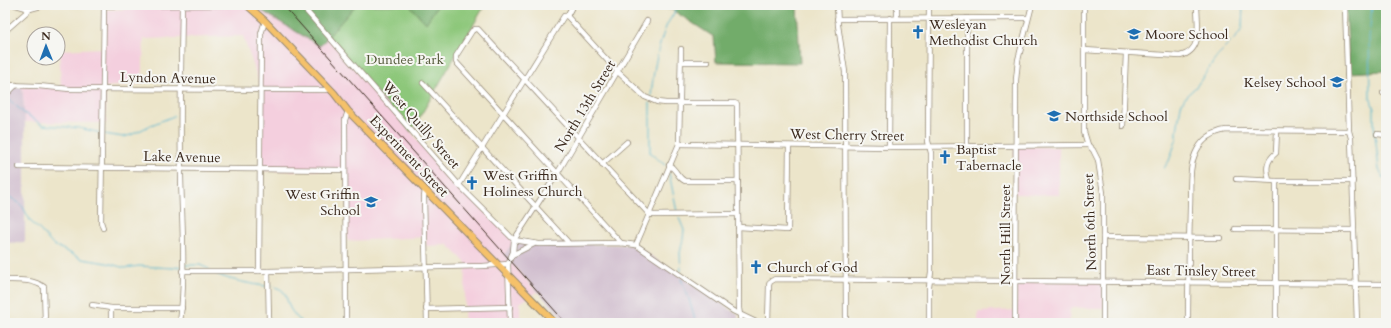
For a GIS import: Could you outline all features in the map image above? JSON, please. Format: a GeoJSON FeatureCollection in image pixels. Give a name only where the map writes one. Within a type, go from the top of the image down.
{"type":"FeatureCollection","features":[{"type":"Feature","properties":{"kind":"main road","name":"Experiment Street"},"geometry":{"type":"LineString","coordinates":[[248,5],[330,89],[348,111],[555,323]]}},
{"type":"Feature","properties":{"kind":"street"},"geometry":{"type":"LineString","coordinates":[[16,5],[29,7],[238,5]]}},
{"type":"Feature","properties":{"kind":"street"},"geometry":{"type":"LineString","coordinates":[[180,323],[182,308],[182,5]]}},
{"type":"Feature","properties":{"kind":"street","name":"West Quilly Street"},"geometry":{"type":"LineString","coordinates":[[301,5],[459,186],[514,240]]}},
{"type":"Feature","properties":{"kind":"street"},"geometry":{"type":"LineString","coordinates":[[459,186],[564,16],[567,16],[573,5]]}},
{"type":"Feature","properties":{"kind":"street"},"geometry":{"type":"LineString","coordinates":[[837,5],[837,19],[845,72],[846,323]]}},
{"type":"Feature","properties":{"kind":"street"},"geometry":{"type":"LineString","coordinates":[[897,5],[897,18]]}},
{"type":"Feature","properties":{"kind":"street"},"geometry":{"type":"LineString","coordinates":[[929,5],[928,141],[931,153],[931,272],[929,323]]}},
{"type":"Feature","properties":{"kind":"street","name":"North Hill Street"},"geometry":{"type":"LineString","coordinates":[[1015,323],[1016,80],[1018,60],[1032,5]]}},
{"type":"Feature","properties":{"kind":"street","name":"North 6th Street"},"geometry":{"type":"LineString","coordinates":[[1084,5],[1084,132],[1088,146],[1093,150],[1098,160],[1103,193],[1103,323]]}},
{"type":"Feature","properties":{"kind":"street"},"geometry":{"type":"LineString","coordinates":[[1084,50],[1180,56],[1186,55],[1192,51],[1198,34],[1197,5]]}},
{"type":"Feature","properties":{"kind":"street"},"geometry":{"type":"LineString","coordinates":[[1345,5],[1349,131],[1351,138],[1357,283],[1357,323]]}},
{"type":"Feature","properties":{"kind":"street"},"geometry":{"type":"LineString","coordinates":[[103,228],[101,222],[101,167],[104,6]]}},
{"type":"Feature","properties":{"kind":"street"},"geometry":{"type":"LineString","coordinates":[[5,31],[29,7]]}},
{"type":"Feature","properties":{"kind":"street"},"geometry":{"type":"LineString","coordinates":[[567,16],[618,72],[650,100],[666,103],[737,104],[737,214],[741,323]]}},
{"type":"Feature","properties":{"kind":"street"},"geometry":{"type":"LineString","coordinates":[[889,147],[890,18]]}},
{"type":"Feature","properties":{"kind":"street"},"geometry":{"type":"LineString","coordinates":[[967,18],[967,146]]}},
{"type":"Feature","properties":{"kind":"street"},"geometry":{"type":"LineString","coordinates":[[837,19],[1028,18]]}},
{"type":"Feature","properties":{"kind":"street"},"geometry":{"type":"LineString","coordinates":[[259,271],[261,34],[265,21]]}},
{"type":"Feature","properties":{"kind":"street","name":"North 13th Street"},"geometry":{"type":"LineString","coordinates":[[510,323],[508,264],[512,255],[514,240],[557,174],[647,21]]}},
{"type":"Feature","properties":{"kind":"street"},"geometry":{"type":"LineString","coordinates":[[621,243],[456,62],[456,56],[472,30],[478,30],[649,214],[737,214]]}},
{"type":"Feature","properties":{"kind":"street"},"geometry":{"type":"LineString","coordinates":[[636,245],[678,144],[681,49]]}},
{"type":"Feature","properties":{"kind":"street"},"geometry":{"type":"LineString","coordinates":[[1123,126],[1126,53]]}},
{"type":"Feature","properties":{"kind":"street"},"geometry":{"type":"LineString","coordinates":[[681,62],[708,62]]}},
{"type":"Feature","properties":{"kind":"street"},"geometry":{"type":"LineString","coordinates":[[423,83],[568,243]]}},
{"type":"Feature","properties":{"kind":"street","name":"Lyndon Avenue"},"geometry":{"type":"LineString","coordinates":[[5,85],[70,89],[330,89]]}},
{"type":"Feature","properties":{"kind":"street"},"geometry":{"type":"LineString","coordinates":[[6,95],[16,85]]}},
{"type":"Feature","properties":{"kind":"street"},"geometry":{"type":"LineString","coordinates":[[346,323],[345,120],[348,111]]}},
{"type":"Feature","properties":{"kind":"street"},"geometry":{"type":"LineString","coordinates":[[1188,323],[1192,168],[1197,149],[1204,140],[1218,132],[1226,130],[1349,131]]}},
{"type":"Feature","properties":{"kind":"street"},"geometry":{"type":"LineString","coordinates":[[1269,180],[1266,167],[1268,162],[1276,153],[1277,131]]}},
{"type":"Feature","properties":{"kind":"street"},"geometry":{"type":"LineString","coordinates":[[1377,134],[1386,135]]}},
{"type":"Feature","properties":{"kind":"street"},"geometry":{"type":"LineString","coordinates":[[602,164],[627,142]]}},
{"type":"Feature","properties":{"kind":"street","name":"West Cherry Street"},"geometry":{"type":"LineString","coordinates":[[678,144],[889,147],[1088,146]]}},
{"type":"Feature","properties":{"kind":"street"},"geometry":{"type":"LineString","coordinates":[[738,227],[788,230],[789,146]]}},
{"type":"Feature","properties":{"kind":"street"},"geometry":{"type":"LineString","coordinates":[[669,166],[672,167],[685,181],[738,181]]}},
{"type":"Feature","properties":{"kind":"street","name":"Lake Avenue"},"geometry":{"type":"LineString","coordinates":[[19,167],[345,170]]}},
{"type":"Feature","properties":{"kind":"street"},"geometry":{"type":"LineString","coordinates":[[1236,179],[1276,181],[1353,181]]}},
{"type":"Feature","properties":{"kind":"street"},"geometry":{"type":"LineString","coordinates":[[1276,181],[1276,323]]}},
{"type":"Feature","properties":{"kind":"street"},"geometry":{"type":"LineString","coordinates":[[425,190],[427,323]]}},
{"type":"Feature","properties":{"kind":"street"},"geometry":{"type":"LineString","coordinates":[[1236,229],[1354,230]]}},
{"type":"Feature","properties":{"kind":"street"},"geometry":{"type":"LineString","coordinates":[[1103,237],[1220,238]]}},
{"type":"Feature","properties":{"kind":"street"},"geometry":{"type":"LineString","coordinates":[[514,240],[535,244],[621,243],[636,245],[740,315],[758,323]]}},
{"type":"Feature","properties":{"kind":"street"},"geometry":{"type":"LineString","coordinates":[[512,255],[535,244]]}},
{"type":"Feature","properties":{"kind":"street"},"geometry":{"type":"LineString","coordinates":[[182,271],[268,271],[508,264]]}},
{"type":"Feature","properties":{"kind":"street"},"geometry":{"type":"LineString","coordinates":[[268,271],[269,323]]}},
{"type":"Feature","properties":{"kind":"street","name":"East Tinsley Street"},"geometry":{"type":"LineString","coordinates":[[768,323],[768,289],[770,282],[775,279],[1188,281],[1386,284]]}},
{"type":"Feature","properties":{"kind":"street"},"geometry":{"type":"LineString","coordinates":[[5,280],[39,283],[44,287],[46,323]]}},
{"type":"Feature","properties":{"kind":"street"},"geometry":{"type":"LineString","coordinates":[[92,305],[111,308],[182,308]]}},
{"type":"Feature","properties":{"kind":"street"},"geometry":{"type":"LineString","coordinates":[[426,309],[510,307]]}},
{"type":"Feature","properties":{"kind":"street"},"geometry":{"type":"LineString","coordinates":[[111,308],[111,323]]}},
{"type":"Feature","properties":{"kind":"shaded area"},"geometry":{"type":"Polygon","coordinates":[[[182,5],[252,5],[319,46],[328,36],[445,173],[514,241],[504,255],[537,292],[520,303],[520,319],[530,321],[532,323],[464,323],[466,263],[448,245],[426,246],[426,237],[347,241],[347,170],[262,171],[262,90],[243,36],[144,39],[142,84],[105,87],[106,123],[25,122],[22,86],[61,87],[60,66],[66,66],[66,50],[104,48],[105,10],[182,7],[182,5]]]}},
{"type":"Feature","properties":{"kind":"shaded area"},"geometry":{"type":"Polygon","coordinates":[[[5,86],[22,86],[25,122],[25,242],[5,243],[5,86]]]}},
{"type":"Feature","properties":{"kind":"shaded area"},"geometry":{"type":"Polygon","coordinates":[[[1014,147],[1059,147],[1059,195],[1015,194],[1014,147]]]}},
{"type":"Feature","properties":{"kind":"shaded area"},"geometry":{"type":"Polygon","coordinates":[[[514,241],[536,243],[635,245],[738,315],[738,323],[567,323],[504,255],[514,241]]]}},
{"type":"Feature","properties":{"kind":"shaded area"},"geometry":{"type":"Polygon","coordinates":[[[1016,281],[1104,282],[1104,308],[1070,308],[1069,323],[978,323],[978,312],[1016,310],[1016,281]]]}},
{"type":"Feature","properties":{"kind":"green space"},"geometry":{"type":"Polygon","coordinates":[[[252,5],[356,5],[320,46],[252,5]]]}},
{"type":"Feature","properties":{"kind":"green space","name":"Dundee Park"},"geometry":{"type":"Polygon","coordinates":[[[356,5],[485,5],[411,132],[328,36],[356,5]]]}},
{"type":"Feature","properties":{"kind":"green space"},"geometry":{"type":"Polygon","coordinates":[[[409,5],[438,5],[426,23],[409,5]]]}},
{"type":"Feature","properties":{"kind":"green space"},"geometry":{"type":"Polygon","coordinates":[[[660,5],[797,5],[800,63],[716,62],[714,37],[671,9],[660,5]]]}},
{"type":"Feature","properties":{"kind":"green space"},"geometry":{"type":"Polygon","coordinates":[[[1346,5],[1386,5],[1386,71],[1349,73],[1346,5]]]}},
{"type":"Feature","properties":{"kind":"waterway"},"geometry":{"type":"LineString","coordinates":[[651,97],[654,70],[660,44],[666,27],[677,5]]}},
{"type":"Feature","properties":{"kind":"waterway"},"geometry":{"type":"LineString","coordinates":[[1164,168],[1169,161],[1177,138],[1181,105],[1186,96],[1196,87],[1219,54],[1239,34],[1242,28],[1243,5]]}},
{"type":"Feature","properties":{"kind":"waterway"},"geometry":{"type":"LineString","coordinates":[[1372,5],[1369,38],[1370,97],[1374,109],[1374,125],[1379,170],[1386,181]]}},
{"type":"Feature","properties":{"kind":"waterway"},"geometry":{"type":"LineString","coordinates":[[6,97],[24,113],[43,125],[79,128],[101,133]]}},
{"type":"Feature","properties":{"kind":"waterway"},"geometry":{"type":"LineString","coordinates":[[650,103],[650,153],[665,165]]}},
{"type":"Feature","properties":{"kind":"waterway"},"geometry":{"type":"LineString","coordinates":[[104,134],[123,137],[131,135],[174,116]]}},
{"type":"Feature","properties":{"kind":"waterway"},"geometry":{"type":"LineString","coordinates":[[669,173],[677,212]]}},
{"type":"Feature","properties":{"kind":"waterway"},"geometry":{"type":"LineString","coordinates":[[5,194],[23,207],[31,222],[52,244],[82,259],[107,263],[125,268],[139,266],[173,268],[182,266]]}},
{"type":"Feature","properties":{"kind":"waterway"},"geometry":{"type":"LineString","coordinates":[[679,218],[684,230],[680,253],[681,271]]}},
{"type":"Feature","properties":{"kind":"waterway"},"geometry":{"type":"LineString","coordinates":[[185,265],[200,265],[209,269]]}},
{"type":"Feature","properties":{"kind":"waterway"},"geometry":{"type":"LineString","coordinates":[[215,273],[247,283],[266,286]]}},
{"type":"Feature","properties":{"kind":"waterway"},"geometry":{"type":"LineString","coordinates":[[681,279],[696,323]]}},
{"type":"Feature","properties":{"kind":"waterway"},"geometry":{"type":"LineString","coordinates":[[271,286],[280,289],[285,293],[291,310],[302,323]]}},
{"type":"Feature","properties":{"kind":"railway"},"geometry":{"type":"LineString","coordinates":[[283,5],[566,323]]}},
{"type":"Feature","properties":{"kind":"place","name":"Wesleyan Methodist Church"},"geometry":{"type":"Point","coordinates":[918,32]}},
{"type":"Feature","properties":{"kind":"place","name":"Moore School"},"geometry":{"type":"Point","coordinates":[1134,34]}},
{"type":"Feature","properties":{"kind":"place","name":"Kelsey School"},"geometry":{"type":"Point","coordinates":[1337,82]}},
{"type":"Feature","properties":{"kind":"place","name":"Northside School"},"geometry":{"type":"Point","coordinates":[1054,116]}},
{"type":"Feature","properties":{"kind":"place","name":"Baptist Tabernacle"},"geometry":{"type":"Point","coordinates":[945,157]}},
{"type":"Feature","properties":{"kind":"place","name":"West Griffin Holiness Church"},"geometry":{"type":"Point","coordinates":[472,183]}},
{"type":"Feature","properties":{"kind":"place","name":"West Griffin School"},"geometry":{"type":"Point","coordinates":[371,202]}},
{"type":"Feature","properties":{"kind":"place","name":"Church of God"},"geometry":{"type":"Point","coordinates":[756,267]}}]}
